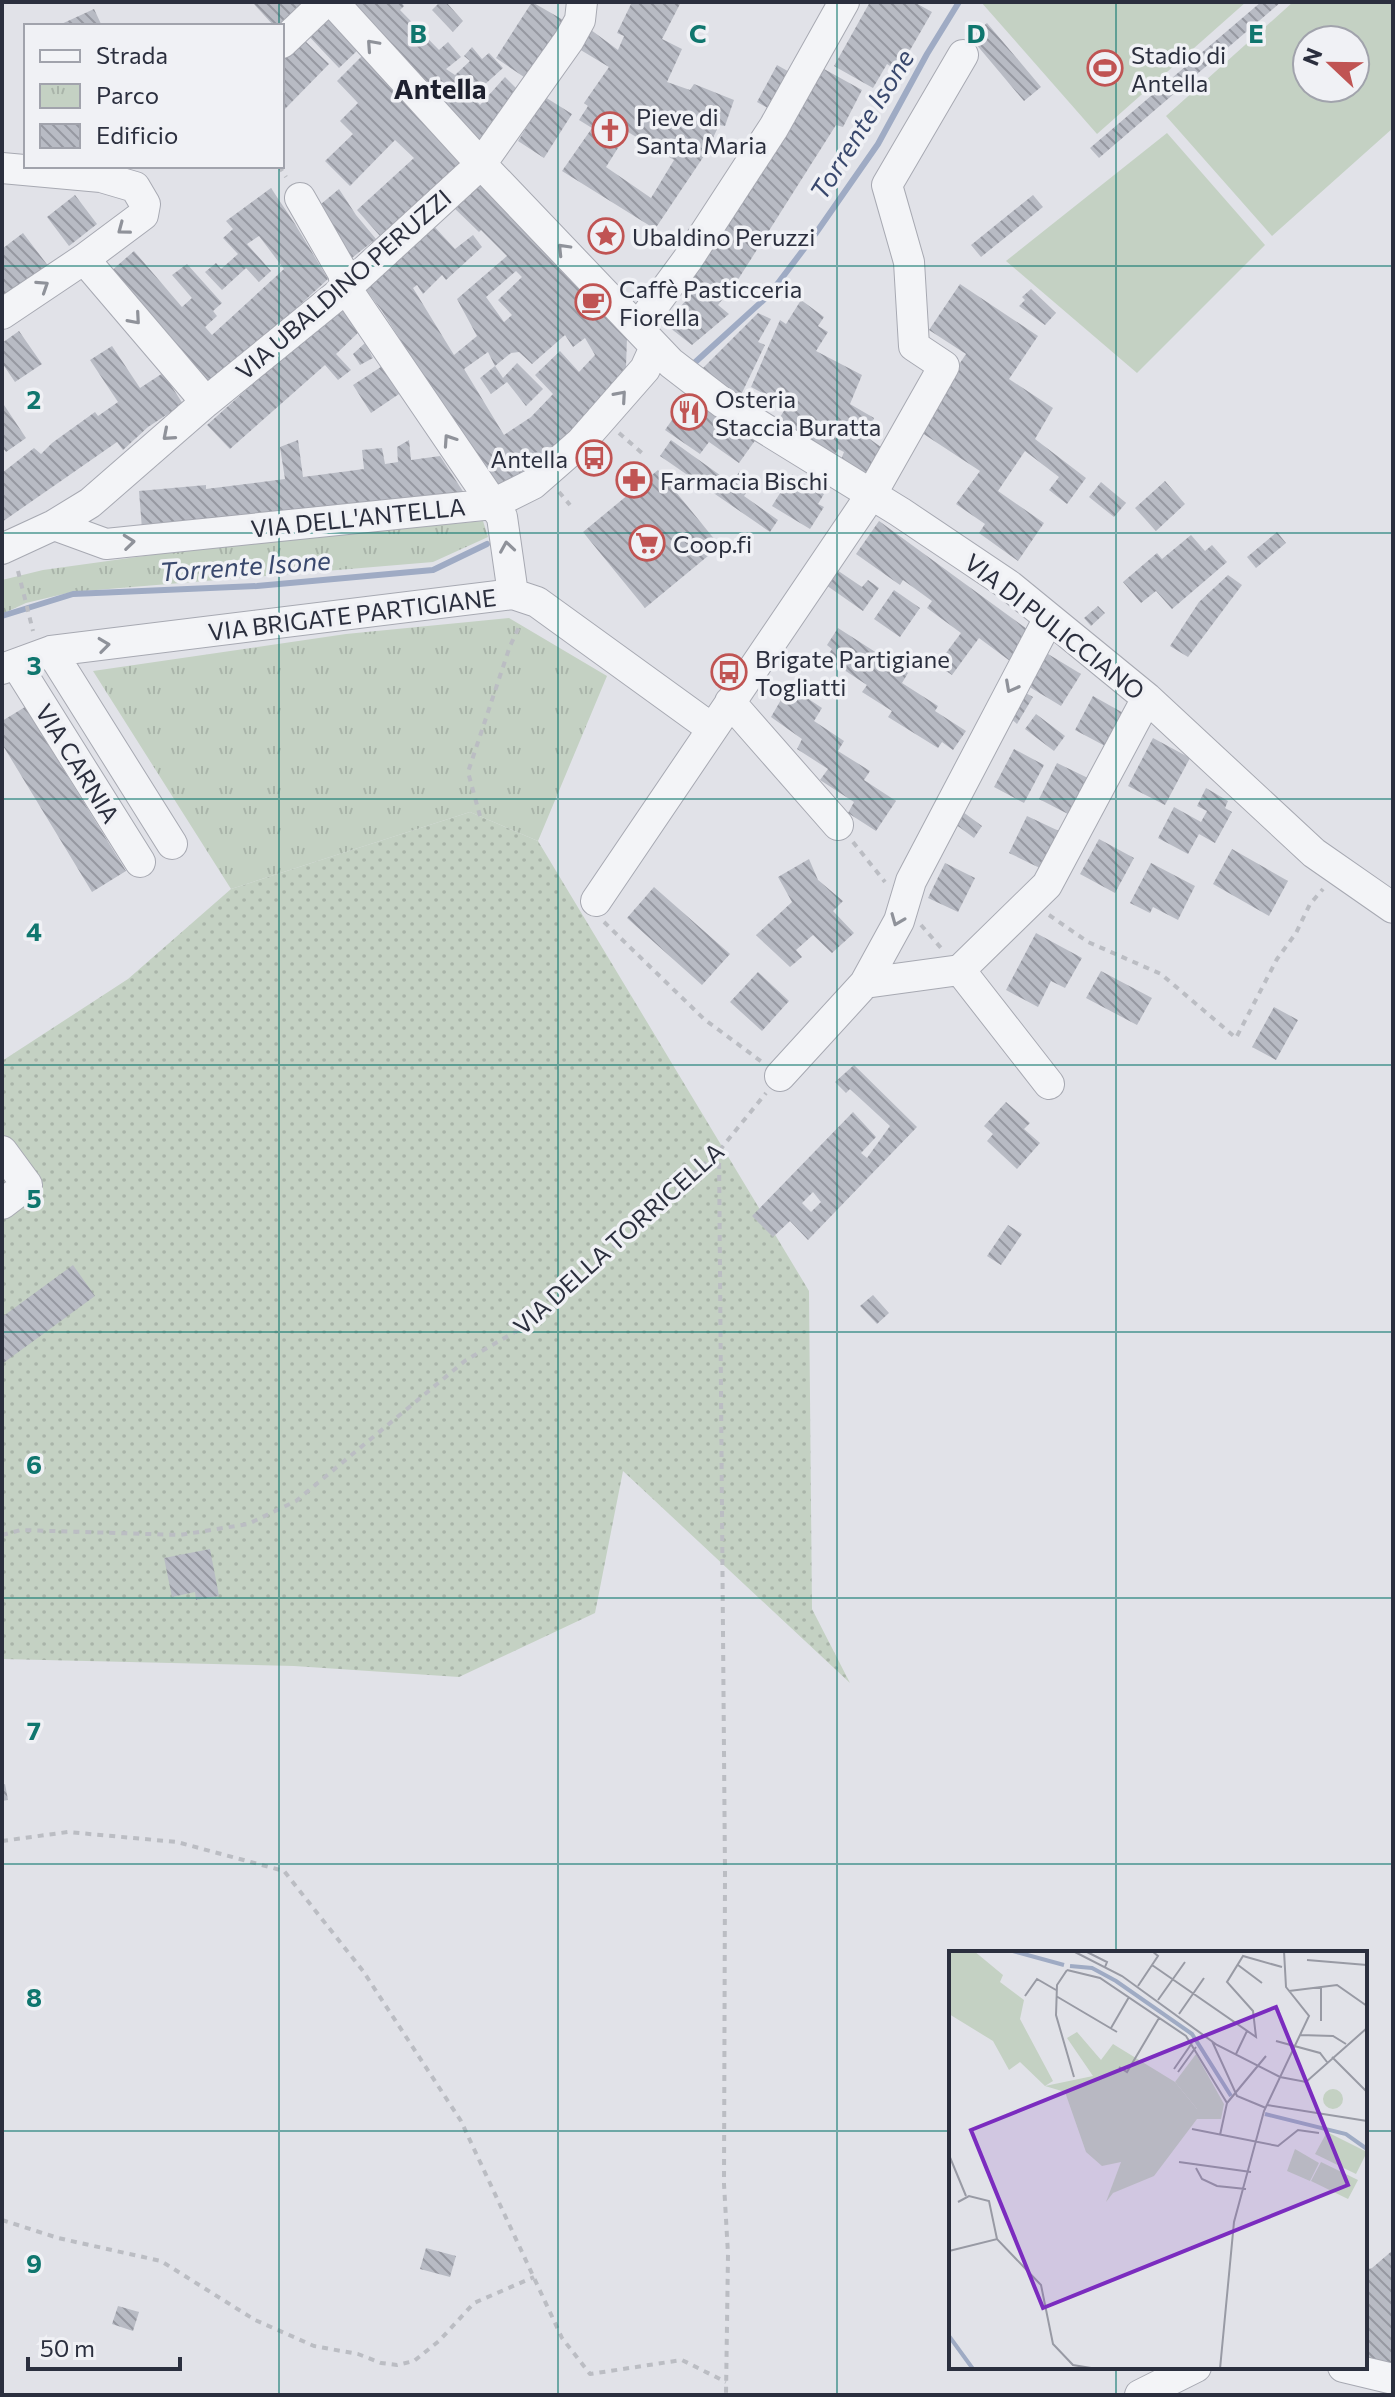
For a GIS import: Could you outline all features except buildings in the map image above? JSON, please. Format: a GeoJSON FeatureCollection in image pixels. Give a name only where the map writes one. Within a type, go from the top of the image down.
{"type":"FeatureCollection","features":[{"type":"Feature","properties":{"kind":"street"},"geometry":{"type":"LineString","coordinates":[[284,41],[325,2]]}},
{"type":"Feature","properties":{"kind":"street","name":"VIA DI PULICCIANO"},"geometry":{"type":"LineString","coordinates":[[333,2],[481,164],[680,371],[723,403],[1004,581],[1147,698],[1290,832],[1338,871],[1393,908]]}},
{"type":"Feature","properties":{"kind":"street","name":"VIA UBALDINO PERUZZI"},"geometry":{"type":"LineString","coordinates":[[54,525],[90,503],[206,402],[346,288],[481,164],[569,40],[580,20],[582,2]]}},
{"type":"Feature","properties":{"kind":"street","name":"VIA DELL'ANTELLA"},"geometry":{"type":"LineString","coordinates":[[54,525],[106,544],[493,504],[533,484],[581,442],[645,369],[647,337],[688,259],[774,127],[844,2]]}},
{"type":"Feature","properties":{"kind":"street"},"geometry":{"type":"LineString","coordinates":[[596,901],[871,495],[944,366],[914,346],[909,262],[887,185],[963,55]]}},
{"type":"Feature","properties":{"kind":"street"},"geometry":{"type":"LineString","coordinates":[[2,168],[101,177],[135,187],[145,204],[143,215],[2,314]]}},
{"type":"Feature","properties":{"kind":"street"},"geometry":{"type":"LineString","coordinates":[[300,198],[343,273],[346,288],[502,517],[513,594]]}},
{"type":"Feature","properties":{"kind":"street"},"geometry":{"type":"LineString","coordinates":[[84,259],[206,402]]}},
{"type":"Feature","properties":{"kind":"street"},"geometry":{"type":"LineString","coordinates":[[10,560],[54,525]]}},
{"type":"Feature","properties":{"kind":"street","name":"VIA BRIGATE PARTIGIANE"},"geometry":{"type":"LineString","coordinates":[[9,667],[43,643],[513,594],[537,602],[711,728]]}},
{"type":"Feature","properties":{"kind":"street"},"geometry":{"type":"LineString","coordinates":[[780,1076],[865,983],[899,921],[911,881],[1049,618]]}},
{"type":"Feature","properties":{"kind":"street","name":"VIA CARNIA"},"geometry":{"type":"LineString","coordinates":[[43,643],[172,844]]}},
{"type":"Feature","properties":{"kind":"street","name":"VIA CARNIA"},"geometry":{"type":"LineString","coordinates":[[9,667],[140,862]]}},
{"type":"Feature","properties":{"kind":"street"},"geometry":{"type":"LineString","coordinates":[[865,983],[960,970],[1039,894],[1147,698]]}},
{"type":"Feature","properties":{"kind":"street"},"geometry":{"type":"LineString","coordinates":[[730,702],[838,825]]}},
{"type":"Feature","properties":{"kind":"street"},"geometry":{"type":"LineString","coordinates":[[960,970],[1049,1084]]}},
{"type":"Feature","properties":{"kind":"street"},"geometry":{"type":"LineString","coordinates":[[2,1151],[27,1185],[2,1204]]}},
{"type":"Feature","properties":{"kind":"street"},"geometry":{"type":"LineString","coordinates":[[1140,2395],[1192,2369]]}},
{"type":"Feature","properties":{"kind":"street"},"geometry":{"type":"LineString","coordinates":[[1351,2369],[1393,2379]]}},
{"type":"Feature","properties":{"kind":"path"},"geometry":{"type":"LineString","coordinates":[[559,492],[570,505]]}},
{"type":"Feature","properties":{"kind":"path"},"geometry":{"type":"LineString","coordinates":[[10,560],[43,643]]}},
{"type":"Feature","properties":{"kind":"path"},"geometry":{"type":"LineString","coordinates":[[480,816],[468,772],[510,646],[520,625]]}},
{"type":"Feature","properties":{"kind":"path"},"geometry":{"type":"LineString","coordinates":[[838,825],[960,970]]}},
{"type":"Feature","properties":{"kind":"path"},"geometry":{"type":"LineString","coordinates":[[1039,894],[1088,942],[1161,974],[1236,1038],[1310,904],[1338,871]]}},
{"type":"Feature","properties":{"kind":"path"},"geometry":{"type":"LineString","coordinates":[[596,901],[599,916],[704,1019],[780,1076]]}},
{"type":"Feature","properties":{"kind":"path","name":"VIA DELLA TORRICELLA"},"geometry":{"type":"LineString","coordinates":[[2,1535],[21,1530],[180,1535],[248,1524],[296,1501],[466,1360],[527,1325],[719,1151],[780,1076]]}},
{"type":"Feature","properties":{"kind":"path"},"geometry":{"type":"LineString","coordinates":[[719,1151],[725,1856],[724,2184],[728,2254],[726,2395]]}},
{"type":"Feature","properties":{"kind":"path"},"geometry":{"type":"LineString","coordinates":[[2,1841],[68,1832],[177,1842],[284,1871],[363,1971],[461,2121],[562,2338],[590,2374],[682,2360],[726,2382]]}},
{"type":"Feature","properties":{"kind":"path"},"geometry":{"type":"LineString","coordinates":[[2,2220],[58,2238],[161,2261],[255,2320],[314,2346],[397,2365],[414,2361],[439,2341],[474,2303],[534,2277]]}},
{"type":"Feature","properties":{"kind":"green space","name":"Stadio di Antella"},"geometry":{"type":"Polygon","coordinates":[[[981,2],[1246,2],[1097,134],[981,2]]]}},
{"type":"Feature","properties":{"kind":"green space"},"geometry":{"type":"Polygon","coordinates":[[[1293,2],[1393,2],[1393,128],[1272,236],[1166,116],[1293,2]]]}},
{"type":"Feature","properties":{"kind":"green space"},"geometry":{"type":"Polygon","coordinates":[[[1167,133],[1265,245],[1137,373],[1006,261],[1167,133]]]}},
{"type":"Feature","properties":{"kind":"green space"},"geometry":{"type":"Polygon","coordinates":[[[483,521],[488,537],[433,562],[72,592],[26,603],[2,614],[2,580],[43,570],[216,546],[483,521]]]}},
{"type":"Feature","properties":{"kind":"green space"},"geometry":{"type":"Polygon","coordinates":[[[509,618],[607,676],[538,841],[470,812],[231,889],[93,671],[346,634],[509,618]]]}},
{"type":"Feature","properties":{"kind":"green space"},"geometry":{"type":"Polygon","coordinates":[[[470,812],[538,841],[809,1291],[812,1609],[850,1683],[623,1471],[595,1613],[459,1677],[294,1666],[2,1659],[2,1061],[128,979],[231,889],[470,812]]]}},
{"type":"Feature","properties":{"kind":"waterway","name":"Torrente Isone"},"geometry":{"type":"LineString","coordinates":[[691,366],[769,295],[816,233],[878,144],[959,2]]}},
{"type":"Feature","properties":{"kind":"waterway","name":"Torrente Isone"},"geometry":{"type":"LineString","coordinates":[[2,616],[73,594],[257,586],[433,570],[487,544]]}},
{"type":"Feature","properties":{"kind":"place","name":"Stadio di Antella"},"geometry":{"type":"Point","coordinates":[1105,68]}},
{"type":"Feature","properties":{"kind":"place","name":"Pieve di Santa Maria"},"geometry":{"type":"Point","coordinates":[610,130]}},
{"type":"Feature","properties":{"kind":"place","name":"Ubaldino Peruzzi"},"geometry":{"type":"Point","coordinates":[606,236]}},
{"type":"Feature","properties":{"kind":"place","name":"Caffè Pasticceria Fiorella"},"geometry":{"type":"Point","coordinates":[593,302]}},
{"type":"Feature","properties":{"kind":"place","name":"Osteria Staccia Buratta"},"geometry":{"type":"Point","coordinates":[689,412]}},
{"type":"Feature","properties":{"kind":"place","name":"Antella"},"geometry":{"type":"Point","coordinates":[594,458]}},
{"type":"Feature","properties":{"kind":"place","name":"Farmacia Bischi"},"geometry":{"type":"Point","coordinates":[634,480]}},
{"type":"Feature","properties":{"kind":"place","name":"Coop.fi"},"geometry":{"type":"Point","coordinates":[647,543]}},
{"type":"Feature","properties":{"kind":"place","name":"Brigate Partigiane Togliatti"},"geometry":{"type":"Point","coordinates":[729,672]}},
{"type":"Feature","properties":{"kind":"district","name":"Antella"},"geometry":{"type":"Point","coordinates":[440,88]}}]}
